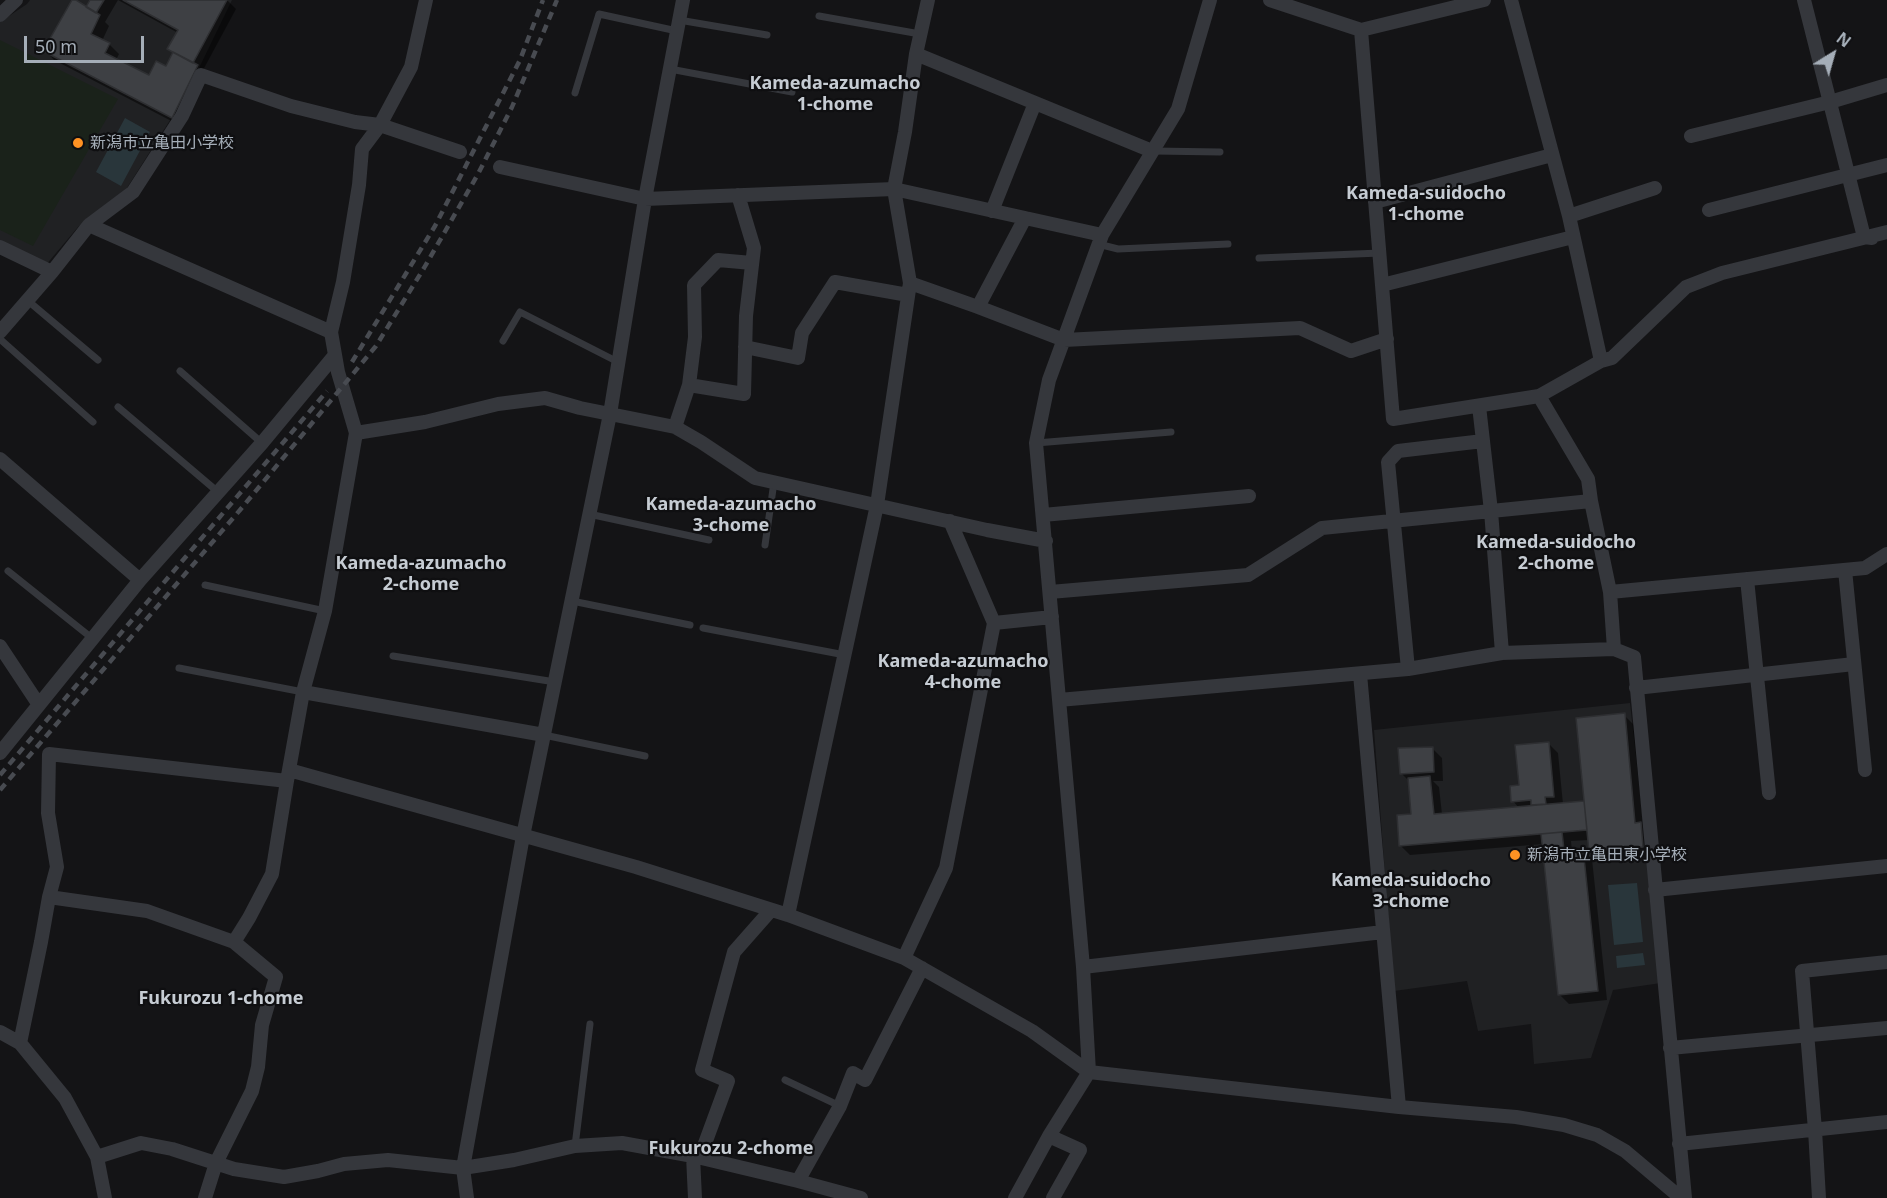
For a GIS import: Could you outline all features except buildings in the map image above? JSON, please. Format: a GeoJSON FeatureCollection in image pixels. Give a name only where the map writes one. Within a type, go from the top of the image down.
{"type":"FeatureCollection","features":[{"type":"Feature","properties":{"kind":"street"},"geometry":{"type":"LineString","coordinates":[[0,15],[16,0]]}},
{"type":"Feature","properties":{"kind":"street"},"geometry":{"type":"LineString","coordinates":[[234,942],[272,874],[303,692],[325,611],[357,433],[338,372],[331,332],[343,282],[359,185],[362,149],[380,125],[411,67],[426,0]]}},
{"type":"Feature","properties":{"kind":"street"},"geometry":{"type":"LineString","coordinates":[[467,1198],[463,1168],[523,836],[610,414],[645,199],[683,0]]}},
{"type":"Feature","properties":{"kind":"street"},"geometry":{"type":"LineString","coordinates":[[788,915],[877,505],[909,289],[894,189],[916,54],[928,0]]}},
{"type":"Feature","properties":{"kind":"street"},"geometry":{"type":"LineString","coordinates":[[1015,1198],[1049,1136],[1089,1072],[1083,967],[1036,443],[1048,380],[1100,239],[1178,109],[1210,0]]}},
{"type":"Feature","properties":{"kind":"street"},"geometry":{"type":"LineString","coordinates":[[1270,0],[1361,30],[1478,1]]}},
{"type":"Feature","properties":{"kind":"street"},"geometry":{"type":"LineString","coordinates":[[1511,0],[1569,216],[1601,361]]}},
{"type":"Feature","properties":{"kind":"street"},"geometry":{"type":"LineString","coordinates":[[1804,0],[1864,237]]}},
{"type":"Feature","properties":{"kind":"street"},"geometry":{"type":"LineString","coordinates":[[1361,30],[1393,419],[1539,396],[1601,361],[1612,358],[1686,287],[1722,273],[1887,232]]}},
{"type":"Feature","properties":{"kind":"street"},"geometry":{"type":"LineString","coordinates":[[916,54],[1152,151]]}},
{"type":"Feature","properties":{"kind":"street"},"geometry":{"type":"LineString","coordinates":[[0,332],[89,225],[133,192],[182,116],[201,75],[291,106],[355,122],[380,125],[460,152]]}},
{"type":"Feature","properties":{"kind":"street"},"geometry":{"type":"LineString","coordinates":[[1691,136],[1830,102],[1887,85]]}},
{"type":"Feature","properties":{"kind":"street"},"geometry":{"type":"LineString","coordinates":[[992,211],[1035,103]]}},
{"type":"Feature","properties":{"kind":"street"},"geometry":{"type":"LineString","coordinates":[[1375,202],[1552,155]]}},
{"type":"Feature","properties":{"kind":"street"},"geometry":{"type":"LineString","coordinates":[[1709,210],[1887,165]]}},
{"type":"Feature","properties":{"kind":"street"},"geometry":{"type":"LineString","coordinates":[[500,166],[645,199],[894,189],[1024,218],[1100,239]]}},
{"type":"Feature","properties":{"kind":"street"},"geometry":{"type":"LineString","coordinates":[[1569,216],[1655,188]]}},
{"type":"Feature","properties":{"kind":"street"},"geometry":{"type":"LineString","coordinates":[[689,385],[744,394],[746,316],[754,248],[738,195]]}},
{"type":"Feature","properties":{"kind":"street"},"geometry":{"type":"LineString","coordinates":[[978,307],[1024,218]]}},
{"type":"Feature","properties":{"kind":"street"},"geometry":{"type":"LineString","coordinates":[[89,225],[331,332]]}},
{"type":"Feature","properties":{"kind":"street"},"geometry":{"type":"LineString","coordinates":[[1382,285],[1573,237]]}},
{"type":"Feature","properties":{"kind":"street"},"geometry":{"type":"LineString","coordinates":[[1864,237],[1887,240]]}},
{"type":"Feature","properties":{"kind":"street"},"geometry":{"type":"LineString","coordinates":[[0,247],[52,272]]}},
{"type":"Feature","properties":{"kind":"street"},"geometry":{"type":"LineString","coordinates":[[675,427],[689,385],[695,337],[694,285],[718,260],[752,264]]}},
{"type":"Feature","properties":{"kind":"street"},"geometry":{"type":"LineString","coordinates":[[745,346],[798,358],[802,333],[835,282],[909,289],[978,307],[1064,340],[1300,328],[1351,351],[1387,339]]}},
{"type":"Feature","properties":{"kind":"street"},"geometry":{"type":"LineString","coordinates":[[0,753],[94,640],[140,580],[262,443],[335,355]]}},
{"type":"Feature","properties":{"kind":"street"},"geometry":{"type":"LineString","coordinates":[[1539,396],[1588,479],[1610,592],[1614,649]]}},
{"type":"Feature","properties":{"kind":"street"},"geometry":{"type":"LineString","coordinates":[[357,433],[425,422],[498,404],[545,398],[675,427],[754,478],[1046,541]]}},
{"type":"Feature","properties":{"kind":"street"},"geometry":{"type":"LineString","coordinates":[[1479,406],[1491,511],[1502,653]]}},
{"type":"Feature","properties":{"kind":"street"},"geometry":{"type":"LineString","coordinates":[[1408,669],[1388,462],[1398,451],[1483,441]]}},
{"type":"Feature","properties":{"kind":"street"},"geometry":{"type":"LineString","coordinates":[[0,459],[140,580]]}},
{"type":"Feature","properties":{"kind":"street"},"geometry":{"type":"LineString","coordinates":[[1043,515],[1249,496]]}},
{"type":"Feature","properties":{"kind":"street"},"geometry":{"type":"LineString","coordinates":[[1050,592],[1248,575],[1322,528],[1591,501]]}},
{"type":"Feature","properties":{"kind":"street"},"geometry":{"type":"LineString","coordinates":[[904,958],[946,868],[994,623],[950,521]]}},
{"type":"Feature","properties":{"kind":"street"},"geometry":{"type":"LineString","coordinates":[[1610,592],[1865,568],[1887,554]]}},
{"type":"Feature","properties":{"kind":"street"},"geometry":{"type":"LineString","coordinates":[[1845,570],[1865,770]]}},
{"type":"Feature","properties":{"kind":"street"},"geometry":{"type":"LineString","coordinates":[[1747,579],[1769,793]]}},
{"type":"Feature","properties":{"kind":"street"},"geometry":{"type":"LineString","coordinates":[[994,623],[1052,617]]}},
{"type":"Feature","properties":{"kind":"street"},"geometry":{"type":"LineString","coordinates":[[0,646],[39,705]]}},
{"type":"Feature","properties":{"kind":"street"},"geometry":{"type":"LineString","coordinates":[[1059,700],[1408,669],[1502,653],[1614,649],[1634,657],[1683,1198]]}},
{"type":"Feature","properties":{"kind":"street"},"geometry":{"type":"LineString","coordinates":[[1636,688],[1854,664]]}},
{"type":"Feature","properties":{"kind":"street"},"geometry":{"type":"LineString","coordinates":[[1359,674],[1399,1107]]}},
{"type":"Feature","properties":{"kind":"street"},"geometry":{"type":"LineString","coordinates":[[303,692],[544,735]]}},
{"type":"Feature","properties":{"kind":"street"},"geometry":{"type":"LineString","coordinates":[[20,1043],[57,867],[48,813],[49,754],[288,776],[636,867],[788,915],[904,958],[1032,1031],[1089,1072],[1399,1107],[1516,1117],[1564,1125],[1598,1135],[1625,1151],[1683,1198]]}},
{"type":"Feature","properties":{"kind":"street"},"geometry":{"type":"LineString","coordinates":[[1655,890],[1887,866]]}},
{"type":"Feature","properties":{"kind":"street"},"geometry":{"type":"LineString","coordinates":[[49,897],[147,911],[234,942],[276,977],[262,1025],[258,1067],[252,1091],[216,1163],[205,1198]]}},
{"type":"Feature","properties":{"kind":"street"},"geometry":{"type":"LineString","coordinates":[[694,1198],[697,1157],[728,1081],[702,1070],[734,952],[771,910]]}},
{"type":"Feature","properties":{"kind":"street"},"geometry":{"type":"LineString","coordinates":[[1083,967],[1383,932]]}},
{"type":"Feature","properties":{"kind":"street"},"geometry":{"type":"LineString","coordinates":[[1818,1198],[1802,971],[1887,962]]}},
{"type":"Feature","properties":{"kind":"street"},"geometry":{"type":"LineString","coordinates":[[798,1181],[840,1106],[853,1073],[866,1080],[922,968]]}},
{"type":"Feature","properties":{"kind":"street"},"geometry":{"type":"LineString","coordinates":[[1670,1048],[1887,1028]]}},
{"type":"Feature","properties":{"kind":"street"},"geometry":{"type":"LineString","coordinates":[[0,1032],[20,1043],[65,1098],[97,1157],[105,1198]]}},
{"type":"Feature","properties":{"kind":"street"},"geometry":{"type":"LineString","coordinates":[[1679,1144],[1887,1122]]}},
{"type":"Feature","properties":{"kind":"street"},"geometry":{"type":"LineString","coordinates":[[1049,1136],[1080,1150],[1053,1198]]}},
{"type":"Feature","properties":{"kind":"street"},"geometry":{"type":"LineString","coordinates":[[97,1157],[141,1143],[172,1149],[234,1169],[284,1177],[344,1164],[388,1160],[463,1168],[514,1160],[575,1146],[622,1143],[697,1157],[861,1198]]}},
{"type":"Feature","properties":{"kind":"lane"},"geometry":{"type":"LineString","coordinates":[[575,93],[599,14],[678,26],[767,35]]}},
{"type":"Feature","properties":{"kind":"lane"},"geometry":{"type":"LineString","coordinates":[[819,16],[920,34]]}},
{"type":"Feature","properties":{"kind":"lane"},"geometry":{"type":"LineString","coordinates":[[670,69],[792,92]]}},
{"type":"Feature","properties":{"kind":"lane"},"geometry":{"type":"LineString","coordinates":[[1152,151],[1220,152]]}},
{"type":"Feature","properties":{"kind":"lane"},"geometry":{"type":"LineString","coordinates":[[1100,239],[1118,249],[1228,244]]}},
{"type":"Feature","properties":{"kind":"lane"},"geometry":{"type":"LineString","coordinates":[[1259,258],[1380,253]]}},
{"type":"Feature","properties":{"kind":"lane"},"geometry":{"type":"LineString","coordinates":[[27,300],[98,360]]}},
{"type":"Feature","properties":{"kind":"lane"},"geometry":{"type":"LineString","coordinates":[[503,341],[520,312],[618,362]]}},
{"type":"Feature","properties":{"kind":"lane"},"geometry":{"type":"LineString","coordinates":[[0,339],[93,422]]}},
{"type":"Feature","properties":{"kind":"lane"},"geometry":{"type":"LineString","coordinates":[[180,371],[262,443]]}},
{"type":"Feature","properties":{"kind":"lane"},"geometry":{"type":"LineString","coordinates":[[118,407],[218,492]]}},
{"type":"Feature","properties":{"kind":"lane"},"geometry":{"type":"LineString","coordinates":[[1036,443],[1171,432]]}},
{"type":"Feature","properties":{"kind":"lane"},"geometry":{"type":"LineString","coordinates":[[765,545],[774,482]]}},
{"type":"Feature","properties":{"kind":"lane"},"geometry":{"type":"LineString","coordinates":[[589,514],[709,540]]}},
{"type":"Feature","properties":{"kind":"lane"},"geometry":{"type":"LineString","coordinates":[[8,571],[94,640]]}},
{"type":"Feature","properties":{"kind":"lane"},"geometry":{"type":"LineString","coordinates":[[205,585],[325,611]]}},
{"type":"Feature","properties":{"kind":"lane"},"geometry":{"type":"LineString","coordinates":[[572,601],[690,625]]}},
{"type":"Feature","properties":{"kind":"lane"},"geometry":{"type":"LineString","coordinates":[[703,628],[845,655]]}},
{"type":"Feature","properties":{"kind":"lane"},"geometry":{"type":"LineString","coordinates":[[393,656],[555,682]]}},
{"type":"Feature","properties":{"kind":"lane"},"geometry":{"type":"LineString","coordinates":[[179,668],[303,692]]}},
{"type":"Feature","properties":{"kind":"lane"},"geometry":{"type":"LineString","coordinates":[[544,735],[645,756]]}},
{"type":"Feature","properties":{"kind":"lane"},"geometry":{"type":"LineString","coordinates":[[575,1146],[590,1024]]}},
{"type":"Feature","properties":{"kind":"lane"},"geometry":{"type":"LineString","coordinates":[[785,1080],[840,1106]]}},
{"type":"Feature","properties":{"kind":"shaded area","name":"新潟市立亀田小学校"},"geometry":{"type":"Polygon","coordinates":[[[30,0],[232,0],[186,95],[125,191],[78,227],[45,266],[0,243],[0,22],[30,0]]]}},
{"type":"Feature","properties":{"kind":"shaded area"},"geometry":{"type":"Polygon","coordinates":[[[0,40],[118,99],[33,246],[0,230],[0,40]]]}},
{"type":"Feature","properties":{"kind":"shaded area"},"geometry":{"type":"Polygon","coordinates":[[[125,118],[150,132],[121,186],[96,172],[125,118]]]}},
{"type":"Feature","properties":{"kind":"shaded area","name":"新潟市立亀田東小学校"},"geometry":{"type":"Polygon","coordinates":[[[1630,703],[1661,983],[1613,990],[1591,1058],[1534,1064],[1531,1024],[1478,1031],[1467,981],[1394,991],[1374,730],[1630,703]]]}},
{"type":"Feature","properties":{"kind":"shaded area"},"geometry":{"type":"Polygon","coordinates":[[[1637,883],[1643,942],[1614,945],[1608,885],[1637,883]]]}},
{"type":"Feature","properties":{"kind":"shaded area"},"geometry":{"type":"Polygon","coordinates":[[[1643,953],[1645,965],[1617,968],[1616,956],[1643,953]]]}},
{"type":"Feature","properties":{"kind":"railway"},"geometry":{"type":"LineString","coordinates":[[352,362],[435,226],[520,60],[543,0]]}},
{"type":"Feature","properties":{"kind":"railway"},"geometry":{"type":"LineString","coordinates":[[0,790],[240,510],[376,346],[478,174],[512,107],[557,0]]}},
{"type":"Feature","properties":{"kind":"railway"},"geometry":{"type":"LineString","coordinates":[[0,775],[327,391]]}},
{"type":"Feature","properties":{"kind":"place","name":"新潟市立亀田小学校"},"geometry":{"type":"Point","coordinates":[78,143]}},
{"type":"Feature","properties":{"kind":"place","name":"新潟市立亀田東小学校"},"geometry":{"type":"Point","coordinates":[1515,855]}},
{"type":"Feature","properties":{"kind":"district","name":"Kameda-azumacho 1-chome"},"geometry":{"type":"Point","coordinates":[835,94]}},
{"type":"Feature","properties":{"kind":"district","name":"Kameda-suidocho 1-chome"},"geometry":{"type":"Point","coordinates":[1426,204]}},
{"type":"Feature","properties":{"kind":"district","name":"Kameda-azumacho 3-chome"},"geometry":{"type":"Point","coordinates":[731,515]}},
{"type":"Feature","properties":{"kind":"district","name":"Kameda-suidocho 2-chome"},"geometry":{"type":"Point","coordinates":[1556,553]}},
{"type":"Feature","properties":{"kind":"district","name":"Kameda-azumacho 2-chome"},"geometry":{"type":"Point","coordinates":[421,574]}},
{"type":"Feature","properties":{"kind":"district","name":"Kameda-azumacho 4-chome"},"geometry":{"type":"Point","coordinates":[963,672]}},
{"type":"Feature","properties":{"kind":"district","name":"Kameda-suidocho 3-chome"},"geometry":{"type":"Point","coordinates":[1411,891]}},
{"type":"Feature","properties":{"kind":"district","name":"Fukurozu 1-chome"},"geometry":{"type":"Point","coordinates":[221,999]}},
{"type":"Feature","properties":{"kind":"district","name":"Fukurozu 2-chome"},"geometry":{"type":"Point","coordinates":[731,1149]}}]}
